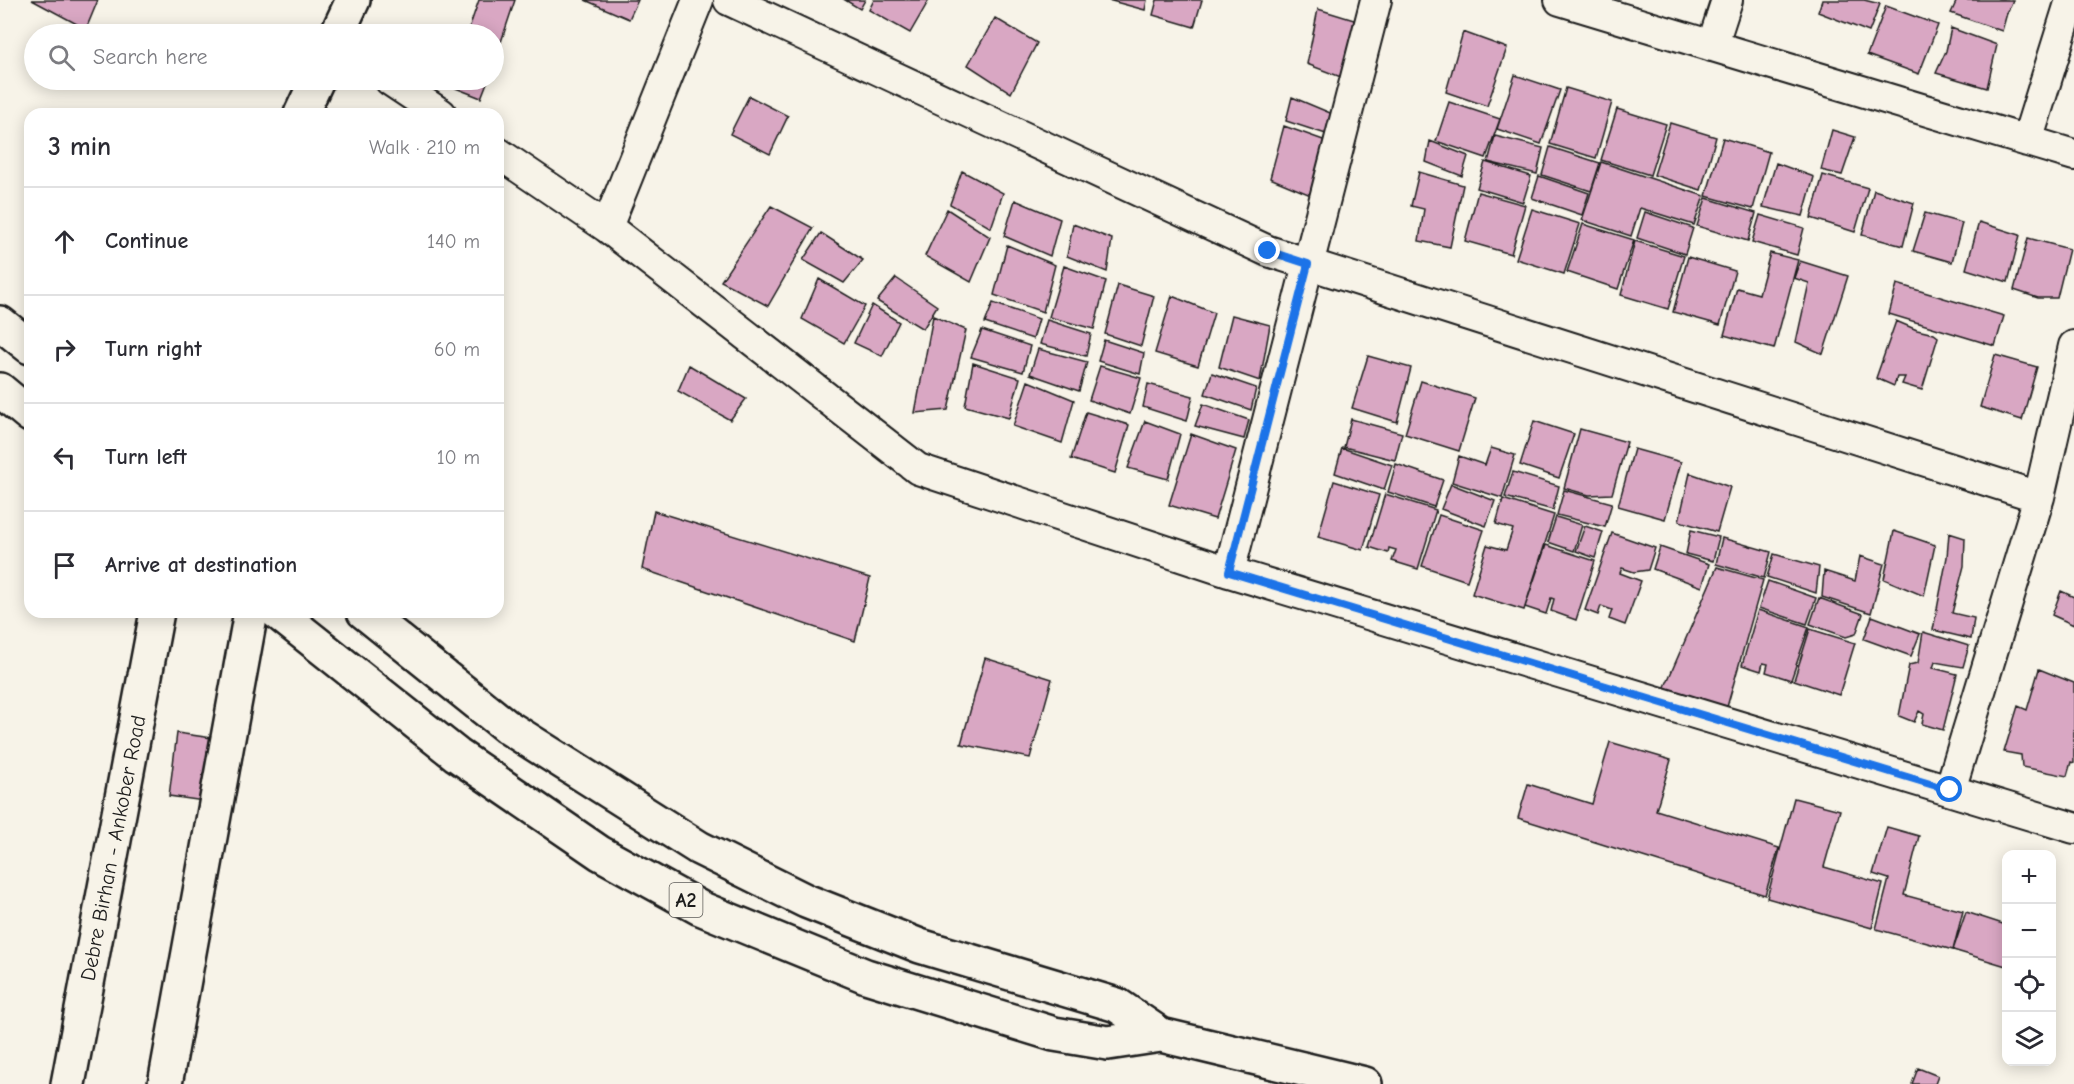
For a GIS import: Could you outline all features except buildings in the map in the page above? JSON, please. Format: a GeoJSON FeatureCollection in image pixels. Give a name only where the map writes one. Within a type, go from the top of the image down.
{"type":"FeatureCollection","features":[{"type":"Feature","properties":{"kind":"main road"},"geometry":{"type":"LineString","coordinates":[[342,24],[353,0]]}},
{"type":"Feature","properties":{"kind":"main road"},"geometry":{"type":"LineString","coordinates":[[304,108],[312,90]]}},
{"type":"Feature","properties":{"kind":"main road"},"geometry":{"type":"LineString","coordinates":[[0,323],[24,342]]}},
{"type":"Feature","properties":{"kind":"main road"},"geometry":{"type":"LineString","coordinates":[[0,390],[24,410]]}},
{"type":"Feature","properties":{"kind":"main road","name":"Debre Birhan - Ankober Road"},"geometry":{"type":"LineString","coordinates":[[68,1084],[156,618]]}},
{"type":"Feature","properties":{"kind":"main road"},"geometry":{"type":"LineString","coordinates":[[165,1084],[250,618]]}},
{"type":"Feature","properties":{"kind":"main road","name":"A2"},"geometry":{"type":"LineString","coordinates":[[285,618],[457,755],[600,853],[700,908],[866,976],[1054,1034],[1108,1042],[1161,1035]]}},
{"type":"Feature","properties":{"kind":"main road","name":"A2"},"geometry":{"type":"LineString","coordinates":[[371,618],[506,726],[699,848],[806,902],[921,946],[1117,1005],[1161,1035],[1365,1084]]}},
{"type":"Feature","properties":{"kind":"street"},"geometry":{"type":"LineString","coordinates":[[607,227],[698,0]]}},
{"type":"Feature","properties":{"kind":"street"},"geometry":{"type":"LineString","coordinates":[[729,0],[1268,251],[2039,497]]}},
{"type":"Feature","properties":{"kind":"street"},"geometry":{"type":"LineString","coordinates":[[1229,572],[1376,0]]}},
{"type":"Feature","properties":{"kind":"street"},"geometry":{"type":"LineString","coordinates":[[1560,0],[2074,155]]}},
{"type":"Feature","properties":{"kind":"street"},"geometry":{"type":"LineString","coordinates":[[1712,46],[1727,0]]}},
{"type":"Feature","properties":{"kind":"street"},"geometry":{"type":"LineString","coordinates":[[2027,141],[2071,0]]}},
{"type":"Feature","properties":{"kind":"street"},"geometry":{"type":"LineString","coordinates":[[405,90],[432,108]]}},
{"type":"Feature","properties":{"kind":"street"},"geometry":{"type":"LineString","coordinates":[[504,157],[607,227],[918,469],[1229,572],[2074,828]]}},
{"type":"Feature","properties":{"kind":"street"},"geometry":{"type":"LineString","coordinates":[[1950,790],[2039,497],[2074,346]]}},
{"type":"Feature","properties":{"kind":"route"},"geometry":{"type":"LineString","coordinates":[[1268,251],[1308,264],[1229,572],[1950,790]]}}]}
